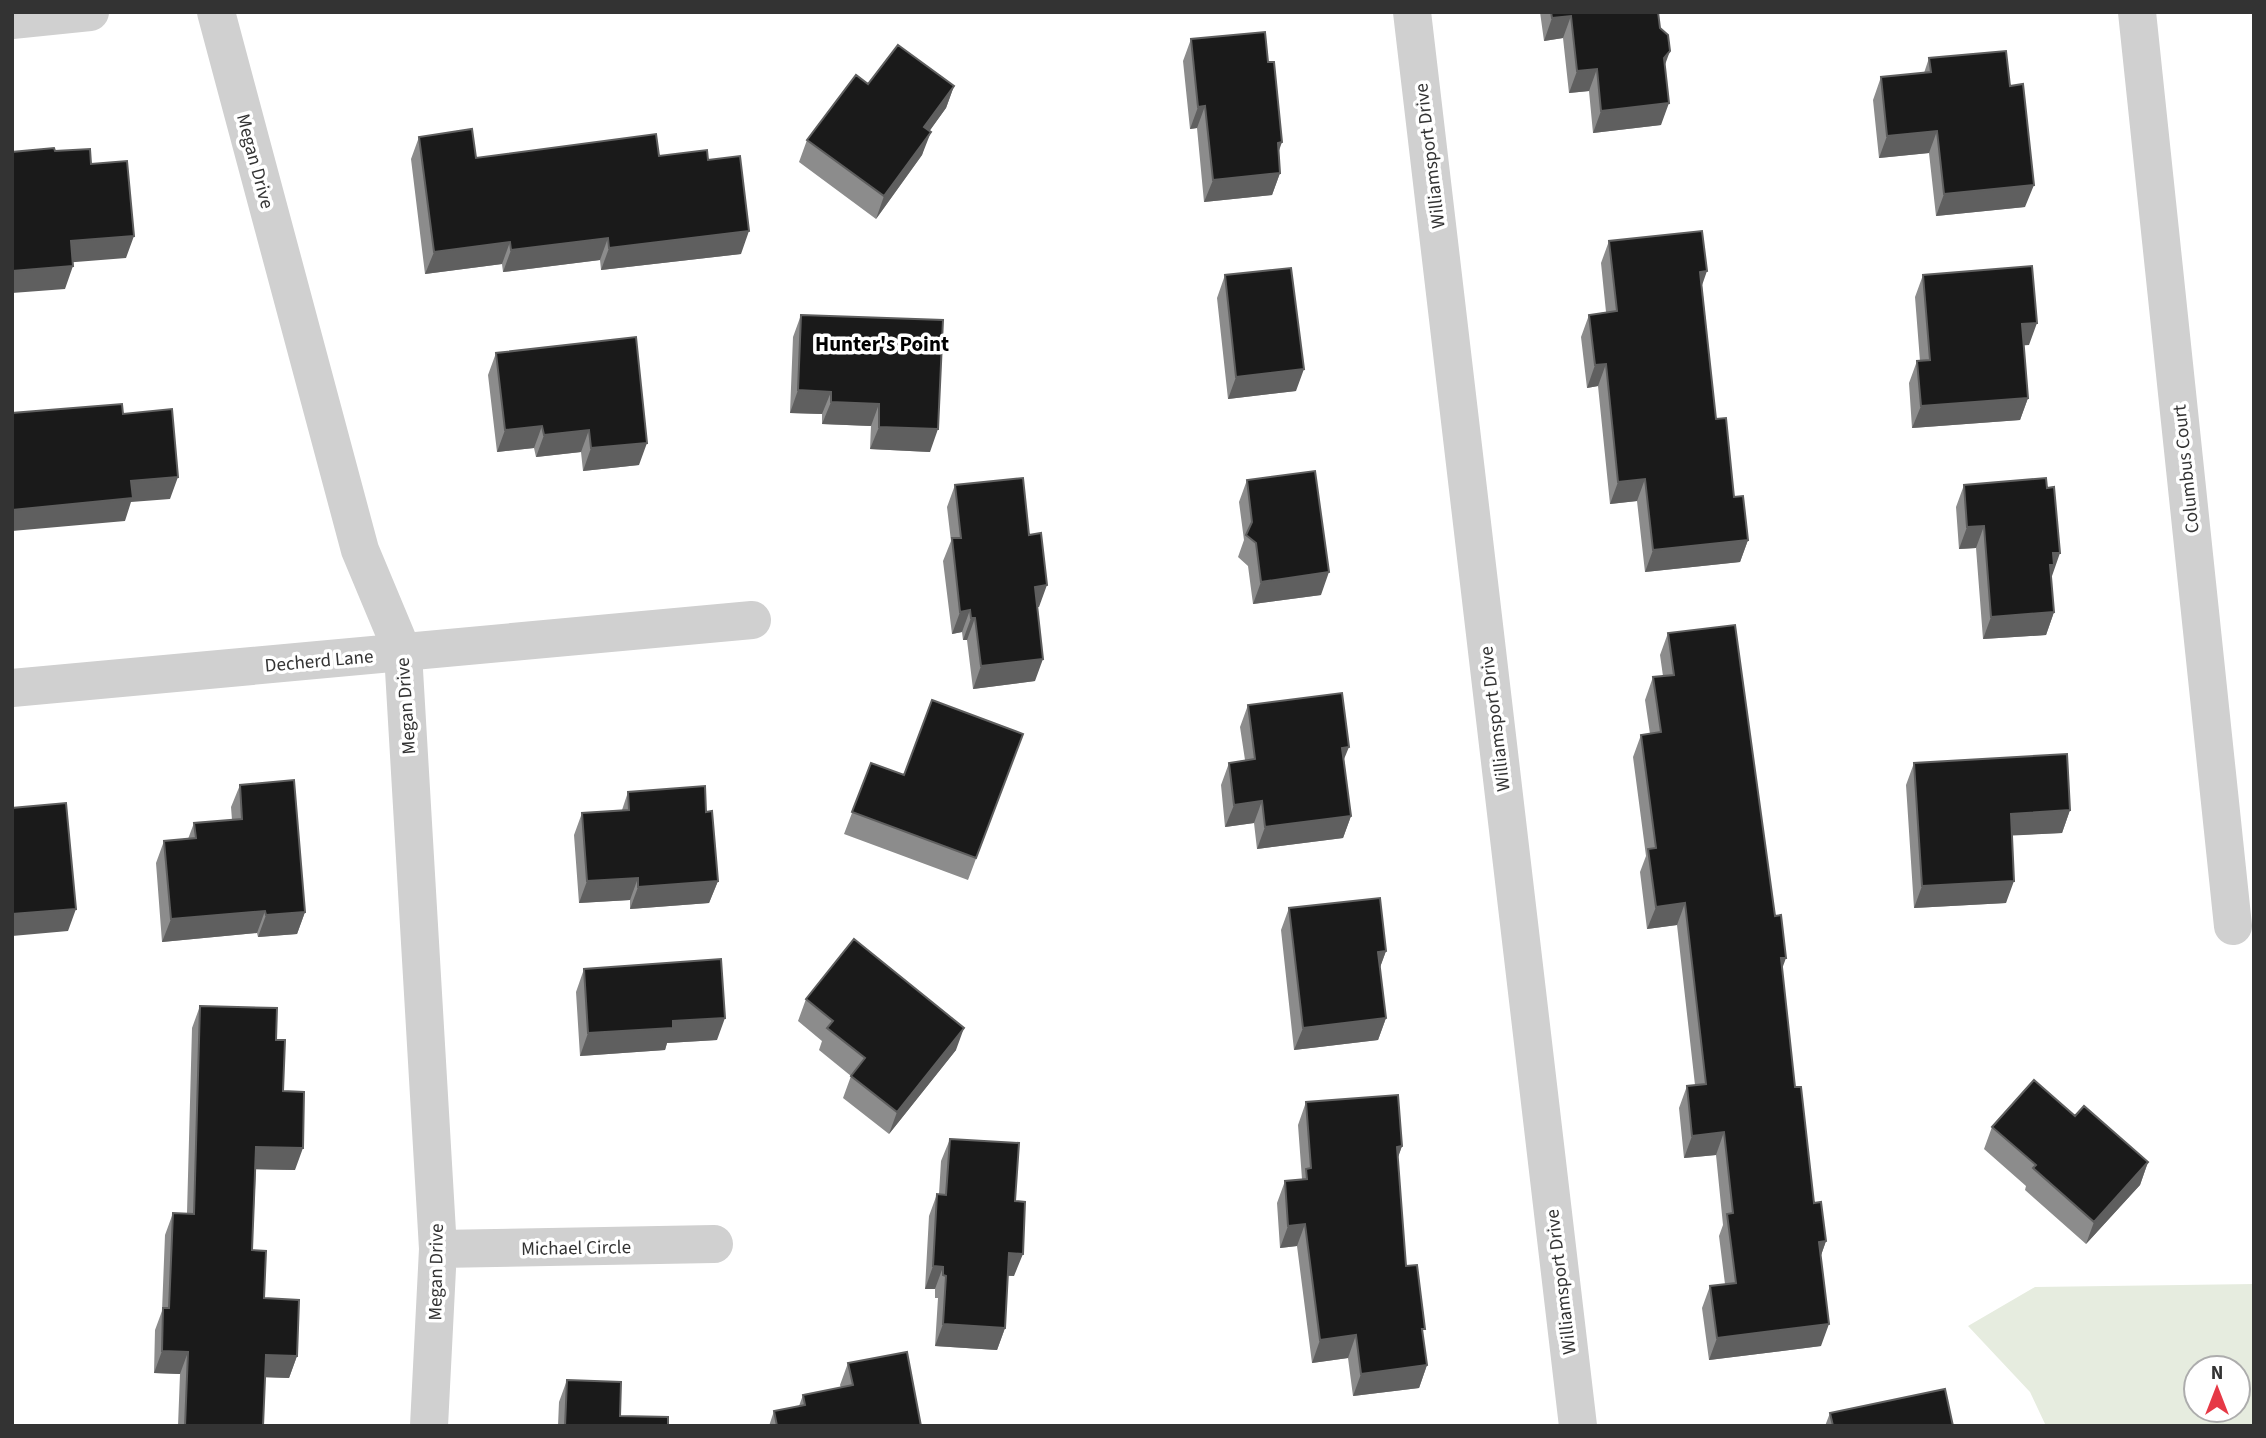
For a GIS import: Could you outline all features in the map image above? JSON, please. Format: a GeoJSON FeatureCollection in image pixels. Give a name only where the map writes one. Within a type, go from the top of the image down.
{"type":"FeatureCollection","features":[{"type":"Feature","properties":{"kind":"street"},"geometry":{"type":"LineString","coordinates":[[12,20],[90,12]]}},
{"type":"Feature","properties":{"kind":"street","name":"Megan Drive"},"geometry":{"type":"LineString","coordinates":[[216,12],[360,550],[403,653],[438,1250],[429,1426]]}},
{"type":"Feature","properties":{"kind":"street","name":"Williamsport Drive"},"geometry":{"type":"LineString","coordinates":[[1412,12],[1578,1426]]}},
{"type":"Feature","properties":{"kind":"street","name":"Columbus Court"},"geometry":{"type":"LineString","coordinates":[[2137,12],[2233,926]]}},
{"type":"Feature","properties":{"kind":"street","name":"Decherd Lane"},"geometry":{"type":"LineString","coordinates":[[12,688],[752,621]]}},
{"type":"Feature","properties":{"kind":"street","name":"Michael Circle"},"geometry":{"type":"LineString","coordinates":[[438,1250],[714,1244]]}},
{"type":"Feature","properties":{"kind":"shaded area"},"geometry":{"type":"Polygon","coordinates":[[[2254,1284],[2254,1426],[2046,1426],[2030,1392],[1968,1326],[2035,1287],[2254,1284]]]}},
{"type":"Feature","properties":{"kind":"building"},"geometry":{"type":"Polygon","coordinates":[[[1551,12],[1658,12],[1660,28],[1668,35],[1670,51],[1664,58],[1669,103],[1601,111],[1597,69],[1577,71],[1571,16],[1552,18],[1551,12]]]}},
{"type":"Feature","properties":{"kind":"building"},"geometry":{"type":"Polygon","coordinates":[[[1265,32],[1268,62],[1274,62],[1282,142],[1278,143],[1280,173],[1213,180],[1205,106],[1198,107],[1191,39],[1265,32]]]}},
{"type":"Feature","properties":{"kind":"building"},"geometry":{"type":"Polygon","coordinates":[[[898,45],[954,86],[924,127],[931,132],[884,196],[807,140],[856,75],[868,84],[898,45]]]}},
{"type":"Feature","properties":{"kind":"building"},"geometry":{"type":"Polygon","coordinates":[[[2006,51],[2010,86],[2023,84],[2034,185],[1944,194],[1937,131],[1887,136],[1881,77],[1931,72],[1929,58],[2006,51]]]}},
{"type":"Feature","properties":{"kind":"building"},"geometry":{"type":"Polygon","coordinates":[[[472,129],[476,158],[656,134],[659,156],[707,150],[708,160],[740,156],[749,231],[609,248],[608,238],[511,250],[510,242],[434,252],[419,137],[472,129]]]}},
{"type":"Feature","properties":{"kind":"building"},"geometry":{"type":"Polygon","coordinates":[[[54,148],[55,151],[90,149],[91,164],[127,161],[134,236],[71,241],[73,266],[12,271],[12,152],[54,148]]]}},
{"type":"Feature","properties":{"kind":"building"},"geometry":{"type":"Polygon","coordinates":[[[1702,231],[1707,271],[1700,272],[1716,419],[1726,418],[1734,497],[1743,496],[1748,540],[1653,550],[1645,479],[1618,482],[1606,364],[1595,365],[1589,315],[1617,311],[1609,241],[1702,231]]]}},
{"type":"Feature","properties":{"kind":"building"},"geometry":{"type":"Polygon","coordinates":[[[2032,266],[2037,323],[2022,324],[2028,398],[1921,406],[1917,361],[1930,360],[1923,275],[2032,266]]]}},
{"type":"Feature","properties":{"kind":"building"},"geometry":{"type":"Polygon","coordinates":[[[1291,268],[1304,369],[1236,377],[1225,275],[1291,268]]]}},
{"type":"Feature","properties":{"kind":"building"},"geometry":{"type":"Polygon","coordinates":[[[801,315],[943,320],[938,429],[879,427],[879,404],[831,402],[831,392],[798,390],[801,315]]]}},
{"type":"Feature","properties":{"kind":"building"},"geometry":{"type":"Polygon","coordinates":[[[636,337],[647,443],[591,448],[589,430],[544,435],[542,426],[505,430],[496,353],[636,337]]]}},
{"type":"Feature","properties":{"kind":"building"},"geometry":{"type":"Polygon","coordinates":[[[122,404],[123,414],[172,409],[178,477],[131,481],[133,498],[12,510],[12,413],[122,404]]]}},
{"type":"Feature","properties":{"kind":"building"},"geometry":{"type":"Polygon","coordinates":[[[1315,471],[1329,572],[1261,582],[1256,543],[1246,535],[1252,522],[1247,480],[1315,471]]]}},
{"type":"Feature","properties":{"kind":"building"},"geometry":{"type":"Polygon","coordinates":[[[1023,478],[1029,535],[1041,533],[1047,585],[1035,587],[1043,659],[981,666],[975,618],[971,618],[970,610],[960,612],[952,538],[961,538],[955,485],[1023,478]]]}},
{"type":"Feature","properties":{"kind":"building"},"geometry":{"type":"Polygon","coordinates":[[[2046,478],[2047,488],[2054,487],[2060,553],[2053,553],[2054,565],[2050,565],[2054,612],[1991,617],[1984,526],[1967,527],[1964,485],[2046,478]]]}},
{"type":"Feature","properties":{"kind":"building"},"geometry":{"type":"Polygon","coordinates":[[[1735,625],[1775,916],[1781,915],[1786,958],[1781,958],[1795,1087],[1801,1087],[1814,1203],[1821,1202],[1826,1241],[1819,1242],[1829,1324],[1717,1338],[1710,1286],[1736,1283],[1727,1214],[1733,1213],[1724,1132],[1692,1136],[1687,1086],[1706,1084],[1685,903],[1656,907],[1648,849],[1656,848],[1641,735],[1661,732],[1653,677],[1674,675],[1668,633],[1735,625]]]}},
{"type":"Feature","properties":{"kind":"building"},"geometry":{"type":"Polygon","coordinates":[[[1342,693],[1349,747],[1342,748],[1351,816],[1265,827],[1262,801],[1234,805],[1229,763],[1255,759],[1248,705],[1342,693]]]}},
{"type":"Feature","properties":{"kind":"building"},"geometry":{"type":"Polygon","coordinates":[[[932,700],[1023,734],[976,858],[852,812],[871,763],[904,775],[932,700]]]}},
{"type":"Feature","properties":{"kind":"building"},"geometry":{"type":"Polygon","coordinates":[[[2067,754],[2070,810],[2011,814],[2014,881],[1922,886],[1914,763],[2067,754]]]}},
{"type":"Feature","properties":{"kind":"building"},"geometry":{"type":"Polygon","coordinates":[[[294,780],[305,912],[266,915],[265,911],[171,919],[164,841],[196,838],[194,823],[242,819],[240,785],[294,780]]]}},
{"type":"Feature","properties":{"kind":"building"},"geometry":{"type":"Polygon","coordinates":[[[705,786],[706,812],[712,811],[718,881],[638,887],[638,878],[587,881],[582,813],[629,810],[628,792],[705,786]]]}},
{"type":"Feature","properties":{"kind":"building"},"geometry":{"type":"Polygon","coordinates":[[[66,803],[76,909],[12,914],[12,808],[66,803]]]}},
{"type":"Feature","properties":{"kind":"building"},"geometry":{"type":"Polygon","coordinates":[[[1380,898],[1386,951],[1378,952],[1386,1018],[1303,1028],[1289,908],[1380,898]]]}},
{"type":"Feature","properties":{"kind":"building"},"geometry":{"type":"Polygon","coordinates":[[[854,939],[964,1028],[897,1112],[851,1076],[865,1058],[827,1028],[833,1021],[806,999],[854,939]]]}},
{"type":"Feature","properties":{"kind":"building"},"geometry":{"type":"Polygon","coordinates":[[[721,959],[725,1018],[673,1021],[673,1028],[588,1033],[584,969],[721,959]]]}},
{"type":"Feature","properties":{"kind":"building"},"geometry":{"type":"Polygon","coordinates":[[[200,1006],[277,1008],[276,1040],[285,1040],[283,1091],[304,1092],[303,1148],[256,1147],[252,1250],[266,1251],[264,1298],[299,1300],[297,1356],[266,1355],[263,1426],[185,1426],[188,1352],[162,1351],[163,1308],[169,1308],[173,1213],[194,1214],[200,1006]]]}},
{"type":"Feature","properties":{"kind":"building"},"geometry":{"type":"Polygon","coordinates":[[[2034,1080],[2075,1116],[2084,1106],[2148,1162],[2094,1222],[2033,1168],[2036,1165],[1992,1127],[2034,1080]]]}},
{"type":"Feature","properties":{"kind":"building"},"geometry":{"type":"Polygon","coordinates":[[[1398,1095],[1402,1146],[1397,1147],[1406,1266],[1417,1265],[1427,1365],[1361,1374],[1356,1335],[1320,1340],[1305,1224],[1288,1226],[1285,1181],[1307,1179],[1306,1169],[1311,1168],[1306,1102],[1398,1095]]]}},
{"type":"Feature","properties":{"kind":"building"},"geometry":{"type":"Polygon","coordinates":[[[950,1139],[1019,1143],[1015,1201],[1025,1202],[1023,1254],[1009,1253],[1005,1328],[943,1324],[946,1276],[943,1275],[943,1267],[933,1266],[937,1194],[946,1195],[950,1139]]]}},
{"type":"Feature","properties":{"kind":"building"},"geometry":{"type":"Polygon","coordinates":[[[907,1352],[921,1426],[777,1426],[774,1411],[805,1405],[803,1395],[853,1385],[848,1363],[907,1352]]]}},
{"type":"Feature","properties":{"kind":"building"},"geometry":{"type":"Polygon","coordinates":[[[567,1380],[621,1382],[620,1416],[668,1417],[668,1426],[565,1426],[567,1380]]]}},
{"type":"Feature","properties":{"kind":"building"},"geometry":{"type":"Polygon","coordinates":[[[1945,1389],[1953,1426],[1833,1426],[1830,1413],[1945,1389]]]}},
{"type":"Feature","properties":{"kind":"district","name":"Hunter's Point"},"geometry":{"type":"Point","coordinates":[882,344]}}]}
